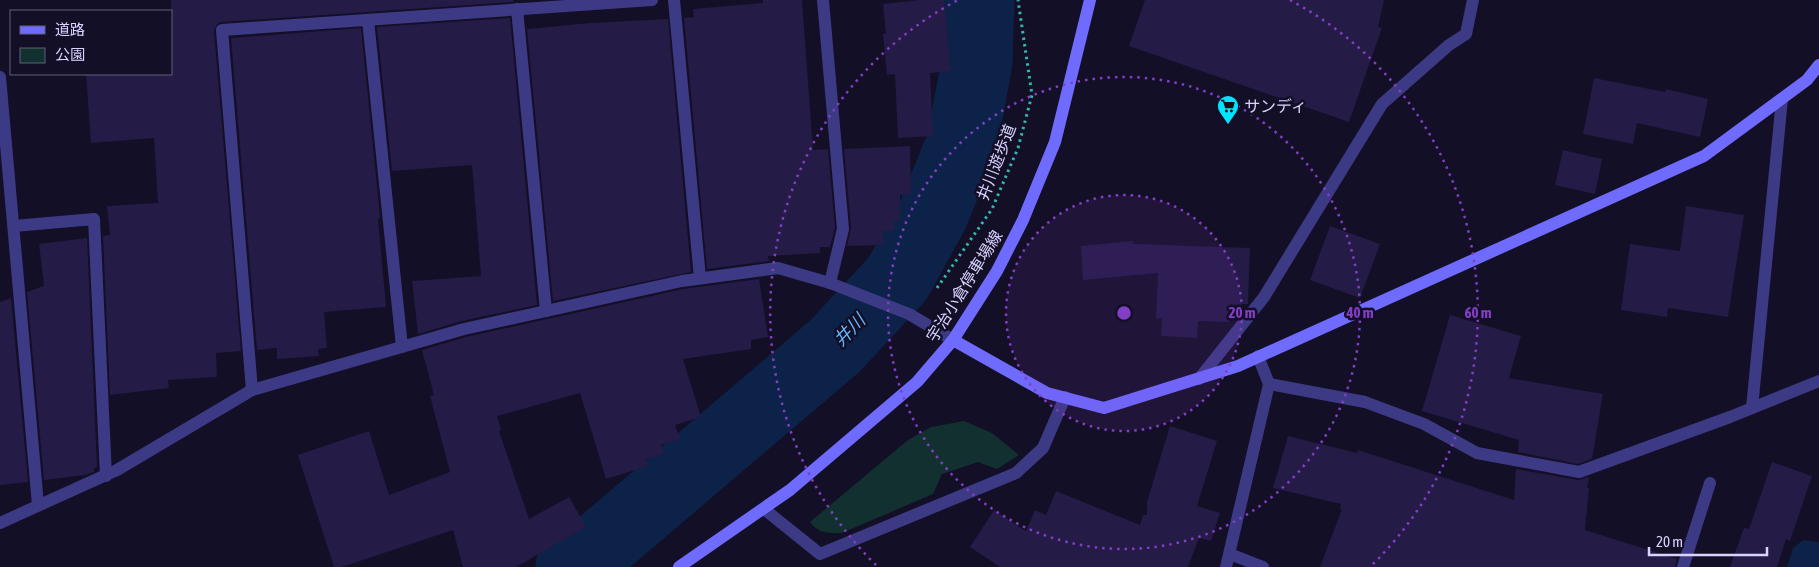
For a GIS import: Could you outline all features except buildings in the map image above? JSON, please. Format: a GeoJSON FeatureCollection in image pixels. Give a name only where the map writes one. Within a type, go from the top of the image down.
{"type":"FeatureCollection","features":[{"type":"Feature","properties":{"kind":"street"},"geometry":{"type":"LineString","coordinates":[[252,390],[222,30],[652,0]]}},
{"type":"Feature","properties":{"kind":"street"},"geometry":{"type":"LineString","coordinates":[[674,0],[700,278]]}},
{"type":"Feature","properties":{"kind":"street"},"geometry":{"type":"LineString","coordinates":[[823,0],[843,229],[830,283]]}},
{"type":"Feature","properties":{"kind":"street","name":"宇治小倉停車場線"},"geometry":{"type":"LineString","coordinates":[[680,567],[790,490],[917,382],[953,340],[997,270],[1023,220],[1055,142],[1090,0]]}},
{"type":"Feature","properties":{"kind":"street"},"geometry":{"type":"LineString","coordinates":[[1199,379],[1264,296],[1382,104],[1449,44],[1466,34],[1473,0]]}},
{"type":"Feature","properties":{"kind":"street"},"geometry":{"type":"LineString","coordinates":[[517,9],[546,311]]}},
{"type":"Feature","properties":{"kind":"street"},"geometry":{"type":"LineString","coordinates":[[368,20],[402,346]]}},
{"type":"Feature","properties":{"kind":"street"},"geometry":{"type":"LineString","coordinates":[[0,523],[106,476],[252,390],[464,329],[700,278],[778,268],[830,283],[909,314],[1047,393],[1104,408],[1238,366],[1704,156],[1807,80],[1819,66]]}},
{"type":"Feature","properties":{"kind":"street"},"geometry":{"type":"LineString","coordinates":[[0,77],[38,505]]}},
{"type":"Feature","properties":{"kind":"street"},"geometry":{"type":"LineString","coordinates":[[1752,408],[1782,99]]}},
{"type":"Feature","properties":{"kind":"street"},"geometry":{"type":"LineString","coordinates":[[14,226],[94,219],[106,476]]}},
{"type":"Feature","properties":{"kind":"street"},"geometry":{"type":"LineString","coordinates":[[1226,567],[1269,384],[1258,356]]}},
{"type":"Feature","properties":{"kind":"street"},"geometry":{"type":"LineString","coordinates":[[1269,384],[1365,402],[1424,424],[1477,453],[1579,472],[1819,381]]}},
{"type":"Feature","properties":{"kind":"street"},"geometry":{"type":"LineString","coordinates":[[764,509],[820,554],[1016,473],[1043,448],[1065,397]]}},
{"type":"Feature","properties":{"kind":"street"},"geometry":{"type":"LineString","coordinates":[[1683,567],[1710,483]]}},
{"type":"Feature","properties":{"kind":"street"},"geometry":{"type":"LineString","coordinates":[[1230,554],[1263,567]]}},
{"type":"Feature","properties":{"kind":"path","name":"井川遊歩道"},"geometry":{"type":"LineString","coordinates":[[937,288],[992,209],[1018,148],[1032,95],[1018,0]]}},
{"type":"Feature","properties":{"kind":"green space"},"geometry":{"type":"Polygon","coordinates":[[[964,421],[992,433],[1019,455],[997,469],[978,462],[942,474],[933,494],[842,533],[820,531],[810,522],[908,440],[931,427],[964,421]]]}},
{"type":"Feature","properties":{"kind":"water"},"geometry":{"type":"Polygon","coordinates":[[[1803,540],[1819,542],[1819,567],[1787,567],[1793,548],[1803,540]]]}},
{"type":"Feature","properties":{"kind":"waterway","name":"井川"},"geometry":{"type":"LineString","coordinates":[[571,567],[579,564],[835,346],[898,278],[933,214],[962,143],[977,62],[979,0]]}},
{"type":"Feature","properties":{"kind":"place","name":"サンディ"},"geometry":{"type":"Point","coordinates":[1228,125]}}]}
